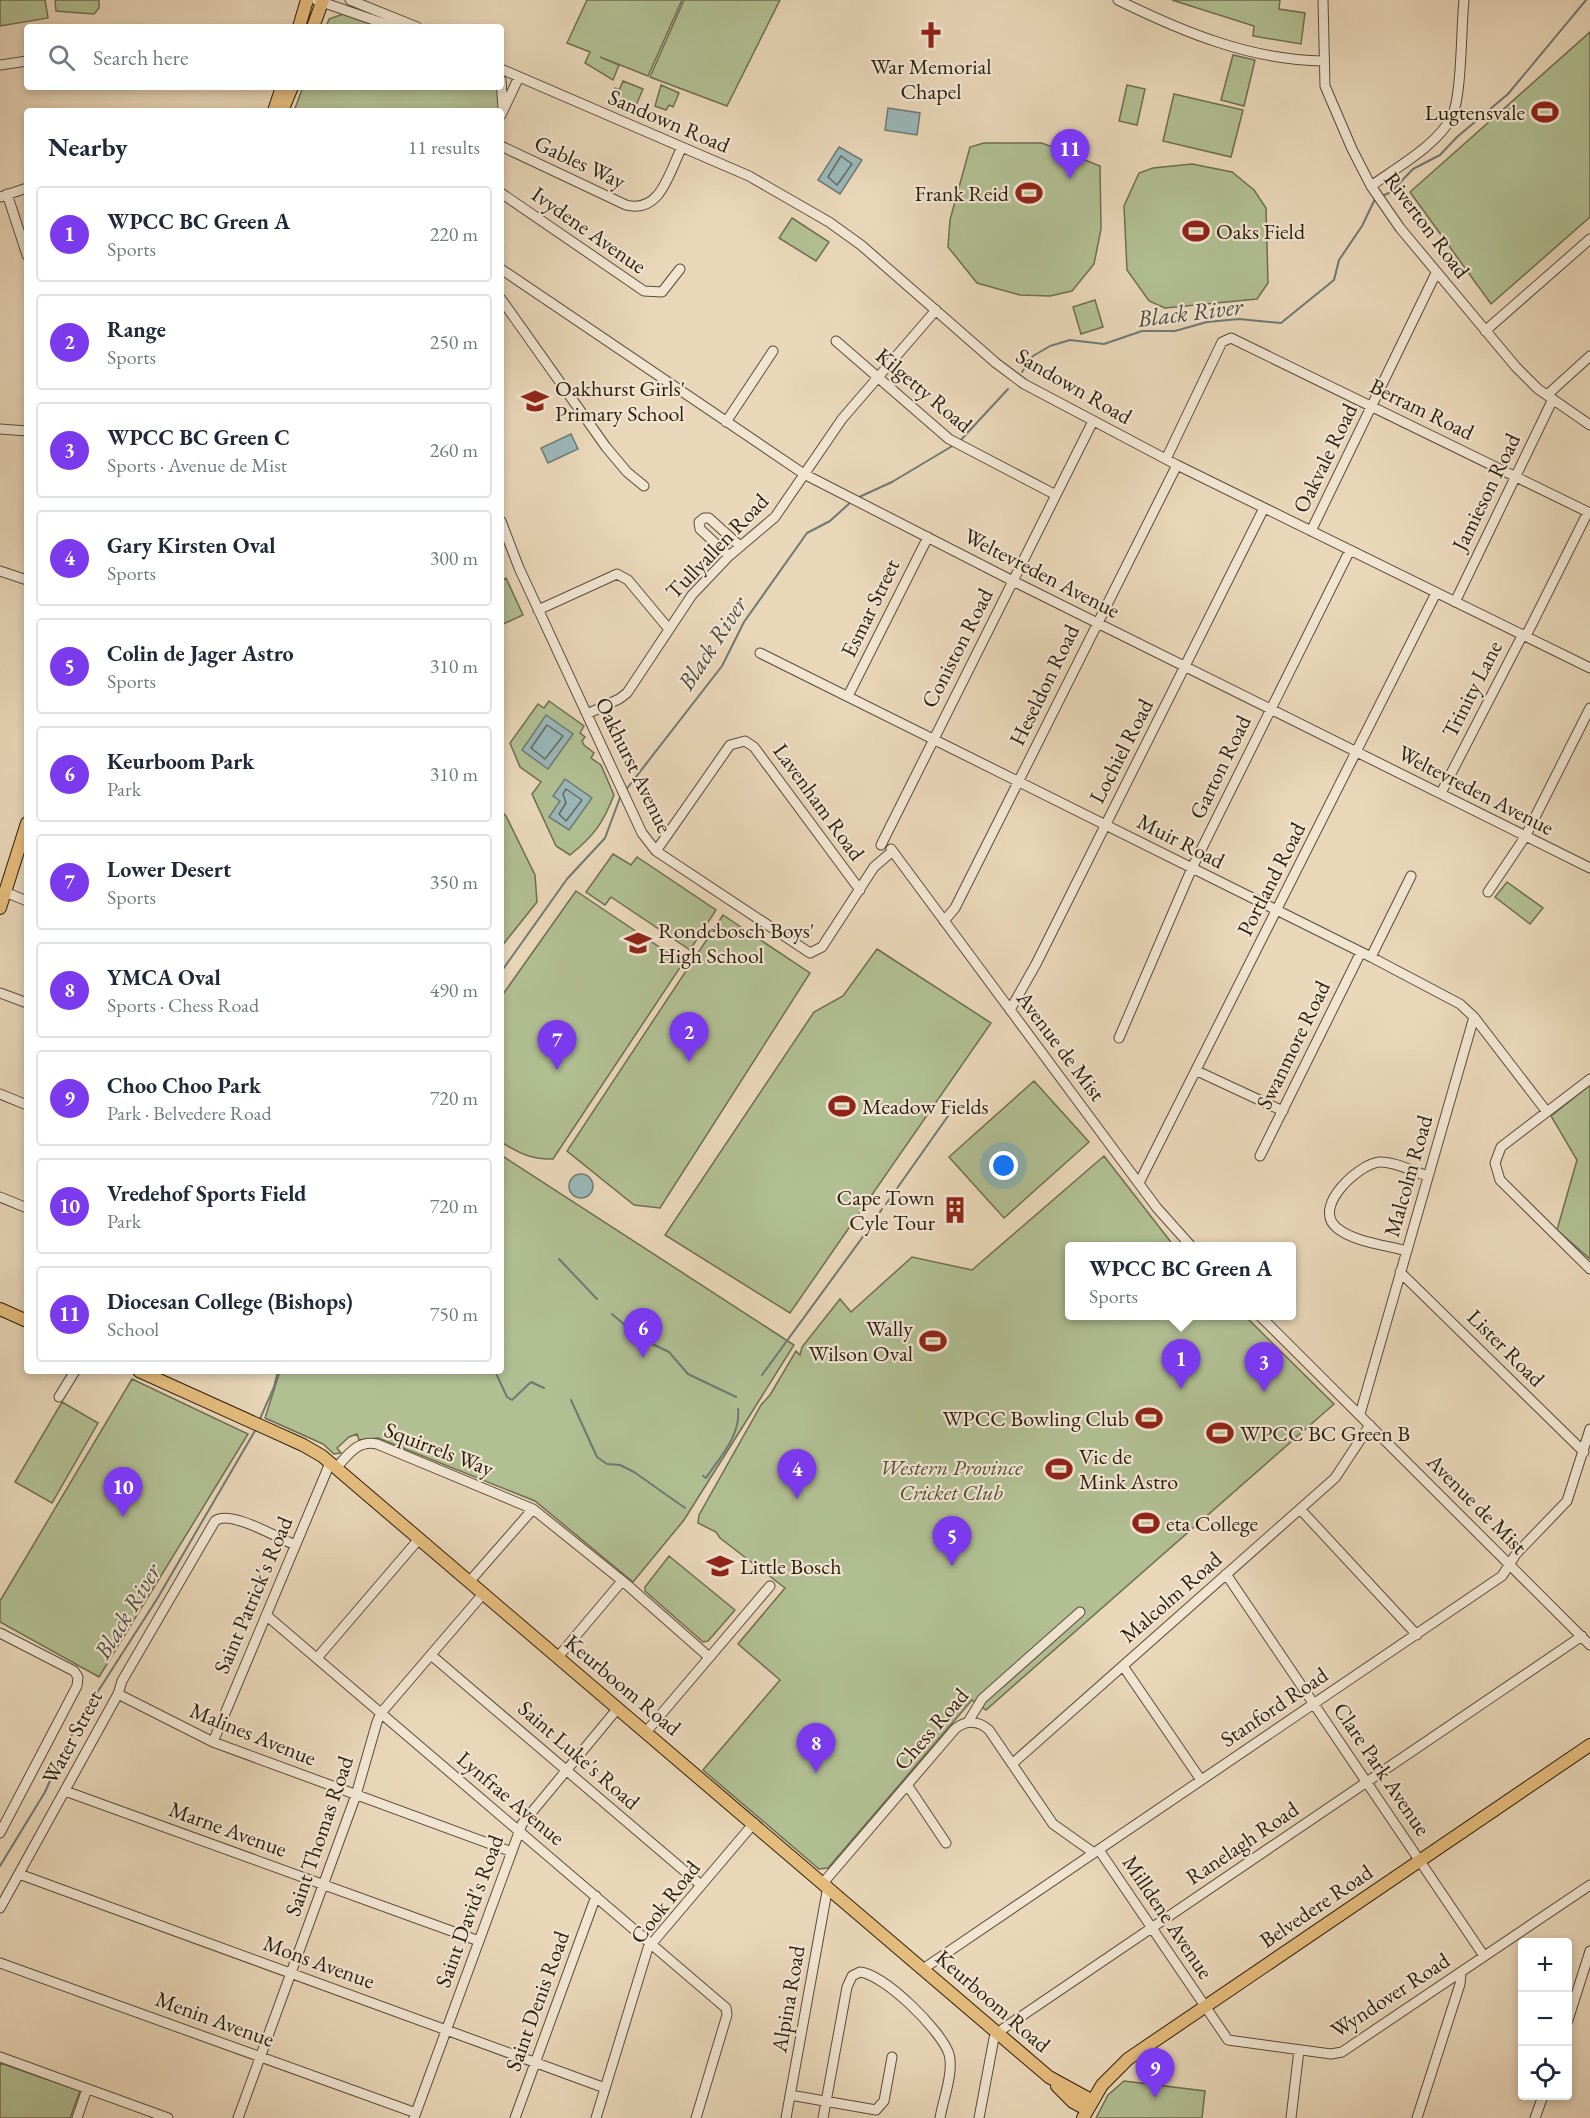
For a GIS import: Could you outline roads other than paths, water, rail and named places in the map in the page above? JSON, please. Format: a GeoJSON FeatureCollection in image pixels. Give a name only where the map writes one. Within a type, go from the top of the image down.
{"type":"FeatureCollection","features":[{"type":"Feature","properties":{"kind":"main road"},"geometry":{"type":"LineString","coordinates":[[300,24],[307,0]]}},
{"type":"Feature","properties":{"kind":"main road"},"geometry":{"type":"LineString","coordinates":[[315,24],[321,1]]}},
{"type":"Feature","properties":{"kind":"main road"},"geometry":{"type":"LineString","coordinates":[[275,108],[281,90]]}},
{"type":"Feature","properties":{"kind":"main road"},"geometry":{"type":"LineString","coordinates":[[283,108],[291,90]]}},
{"type":"Feature","properties":{"kind":"main road"},"geometry":{"type":"LineString","coordinates":[[0,908],[24,832]]}},
{"type":"Feature","properties":{"kind":"main road"},"geometry":{"type":"LineString","coordinates":[[0,1310],[24,1320]]}},
{"type":"Feature","properties":{"kind":"main road","name":"Keurboom Road"},"geometry":{"type":"LineString","coordinates":[[146,1374],[303,1445],[333,1465],[1087,2109]]}},
{"type":"Feature","properties":{"kind":"main road","name":"Belvedere Road"},"geometry":{"type":"LineString","coordinates":[[1087,2109],[1122,2064],[1590,1745]]}},
{"type":"Feature","properties":{"kind":"street"},"geometry":{"type":"LineString","coordinates":[[350,0],[410,24]]}},
{"type":"Feature","properties":{"kind":"street"},"geometry":{"type":"LineString","coordinates":[[1118,0],[1184,30],[1242,50],[1281,59],[1323,61]]}},
{"type":"Feature","properties":{"kind":"street","name":"Riverton Road"},"geometry":{"type":"LineString","coordinates":[[1323,0],[1323,61],[1328,97],[1372,187],[1436,273],[1516,367],[1550,397],[1590,425]]}},
{"type":"Feature","properties":{"kind":"street"},"geometry":{"type":"LineString","coordinates":[[1372,187],[1437,135],[1452,116],[1456,97],[1464,0]]}},
{"type":"Feature","properties":{"kind":"street"},"geometry":{"type":"LineString","coordinates":[[321,1],[386,24]]}},
{"type":"Feature","properties":{"kind":"street"},"geometry":{"type":"LineString","coordinates":[[0,65],[24,61]]}},
{"type":"Feature","properties":{"kind":"street","name":"Sandown Road"},"geometry":{"type":"LineString","coordinates":[[504,70],[749,176],[829,222],[861,245],[1024,384],[1177,465],[1590,668]]}},
{"type":"Feature","properties":{"kind":"street"},"geometry":{"type":"LineString","coordinates":[[504,110],[519,77]]}},
{"type":"Feature","properties":{"kind":"street"},"geometry":{"type":"LineString","coordinates":[[503,90],[503,108]]}},
{"type":"Feature","properties":{"kind":"street","name":"Gables Way"},"geometry":{"type":"LineString","coordinates":[[504,147],[626,205],[641,207],[651,204],[659,195],[682,147]]}},
{"type":"Feature","properties":{"kind":"street"},"geometry":{"type":"LineString","coordinates":[[24,189],[3,196],[24,248]]}},
{"type":"Feature","properties":{"kind":"street","name":"Ivydene Avenue"},"geometry":{"type":"LineString","coordinates":[[504,195],[644,291],[662,292],[680,269]]}},
{"type":"Feature","properties":{"kind":"street"},"geometry":{"type":"LineString","coordinates":[[1485,331],[1590,239]]}},
{"type":"Feature","properties":{"kind":"street","name":"Weltevreden Avenue"},"geometry":{"type":"LineString","coordinates":[[504,271],[804,474],[1013,581],[1590,868]]}},
{"type":"Feature","properties":{"kind":"street","name":"Oakvale Road"},"geometry":{"type":"LineString","coordinates":[[1311,531],[1436,273]]}},
{"type":"Feature","properties":{"kind":"street"},"geometry":{"type":"LineString","coordinates":[[504,303],[606,447],[627,472],[644,486]]}},
{"type":"Feature","properties":{"kind":"street","name":"Tullyallen Road"},"geometry":{"type":"LineString","coordinates":[[587,714],[627,693],[692,595],[729,556],[775,517],[842,419],[936,310]]}},
{"type":"Feature","properties":{"kind":"street","name":"Berram Road"},"geometry":{"type":"LineString","coordinates":[[1166,459],[1222,342],[1228,338],[1238,340],[1589,513]]}},
{"type":"Feature","properties":{"kind":"street","name":"Kilgetty Road"},"geometry":{"type":"LineString","coordinates":[[836,341],[949,439],[1056,495]]}},
{"type":"Feature","properties":{"kind":"street"},"geometry":{"type":"LineString","coordinates":[[726,422],[773,351]]}},
{"type":"Feature","properties":{"kind":"street","name":"Jamieson Road"},"geometry":{"type":"LineString","coordinates":[[1455,602],[1516,476],[1550,397],[1590,356]]}},
{"type":"Feature","properties":{"kind":"street","name":"Coniston Road"},"geometry":{"type":"LineString","coordinates":[[815,953],[822,947],[885,850],[889,828],[1093,421]]}},
{"type":"Feature","properties":{"kind":"street"},"geometry":{"type":"LineString","coordinates":[[0,429],[24,431]]}},
{"type":"Feature","properties":{"kind":"street","name":"Heseldon Road"},"geometry":{"type":"LineString","coordinates":[[944,921],[955,908],[1177,465]]}},
{"type":"Feature","properties":{"kind":"street","name":"Lochiel Road"},"geometry":{"type":"LineString","coordinates":[[1010,1010],[1024,988],[1264,508]]}},
{"type":"Feature","properties":{"kind":"street","name":"Trinity Lane"},"geometry":{"type":"LineString","coordinates":[[1441,793],[1589,513]]}},
{"type":"Feature","properties":{"kind":"street"},"geometry":{"type":"LineString","coordinates":[[729,556],[700,529],[699,522],[702,519],[710,518],[740,546]]}},
{"type":"Feature","properties":{"kind":"street","name":"Oakhurst Avenue"},"geometry":{"type":"LineString","coordinates":[[504,528],[538,610],[642,833],[656,852],[804,951],[815,953]]}},
{"type":"Feature","properties":{"kind":"street","name":"Esmar Street"},"geometry":{"type":"LineString","coordinates":[[848,696],[928,537]]}},
{"type":"Feature","properties":{"kind":"street","name":"Garton Road"},"geometry":{"type":"LineString","coordinates":[[1119,1038],[1192,868],[1350,550]]}},
{"type":"Feature","properties":{"kind":"street"},"geometry":{"type":"LineString","coordinates":[[0,571],[24,579]]}},
{"type":"Feature","properties":{"kind":"street"},"geometry":{"type":"LineString","coordinates":[[538,610],[616,574],[628,580],[668,628]]}},
{"type":"Feature","properties":{"kind":"street","name":"Portland Road"},"geometry":{"type":"LineString","coordinates":[[1139,1183],[1436,593]]}},
{"type":"Feature","properties":{"kind":"street","name":"Muir Road"},"geometry":{"type":"LineString","coordinates":[[760,653],[1371,957],[1460,1004],[1474,1017],[1547,1112]]}},
{"type":"Feature","properties":{"kind":"street"},"geometry":{"type":"LineString","coordinates":[[1488,892],[1525,837],[1590,708]]}},
{"type":"Feature","properties":{"kind":"street","name":"Lavenham Road"},"geometry":{"type":"LineString","coordinates":[[656,852],[730,745],[745,741],[754,747],[860,890]]}},
{"type":"Feature","properties":{"kind":"street","name":"Avenue de Mist"},"geometry":{"type":"LineString","coordinates":[[885,850],[903,866],[1175,1231],[1187,1242]]}},
{"type":"Feature","properties":{"kind":"street"},"geometry":{"type":"LineString","coordinates":[[1371,957],[1411,876]]}},
{"type":"Feature","properties":{"kind":"street"},"geometry":{"type":"LineString","coordinates":[[5,892],[24,900]]}},
{"type":"Feature","properties":{"kind":"street","name":"Swanmore Road"},"geometry":{"type":"LineString","coordinates":[[1260,1156],[1361,952]]}},
{"type":"Feature","properties":{"kind":"street"},"geometry":{"type":"LineString","coordinates":[[0,993],[24,1002]]}},
{"type":"Feature","properties":{"kind":"street","name":"Malcolm Road"},"geometry":{"type":"LineString","coordinates":[[1360,1414],[1474,1017]]}},
{"type":"Feature","properties":{"kind":"street"},"geometry":{"type":"LineString","coordinates":[[1197,1071],[1283,1111]]}},
{"type":"Feature","properties":{"kind":"street"},"geometry":{"type":"LineString","coordinates":[[1590,1079],[1501,1147],[1495,1163],[1497,1175],[1514,1195],[1590,1269]]}},
{"type":"Feature","properties":{"kind":"street"},"geometry":{"type":"LineString","coordinates":[[0,1094],[24,1104]]}},
{"type":"Feature","properties":{"kind":"street"},"geometry":{"type":"LineString","coordinates":[[1407,1251],[1339,1230],[1330,1218],[1330,1203],[1338,1191],[1375,1163],[1384,1163],[1428,1176]]}},
{"type":"Feature","properties":{"kind":"street"},"geometry":{"type":"LineString","coordinates":[[0,1197],[24,1207]]}},
{"type":"Feature","properties":{"kind":"street","name":"Lister Road"},"geometry":{"type":"LineString","coordinates":[[1400,1272],[1584,1452]]}},
{"type":"Feature","properties":{"kind":"street","name":"Avenue de Mist"},"geometry":{"type":"LineString","coordinates":[[1264,1320],[1590,1644]]}},
{"type":"Feature","properties":{"kind":"street"},"geometry":{"type":"LineString","coordinates":[[59,1397],[73,1374]]}},
{"type":"Feature","properties":{"kind":"street","name":"Malcolm Road"},"geometry":{"type":"LineString","coordinates":[[1012,1764],[1341,1471],[1370,1425]]}},
{"type":"Feature","properties":{"kind":"street","name":"Stanford Road"},"geometry":{"type":"LineString","coordinates":[[923,1969],[1502,1576],[1516,1554],[1567,1501],[1590,1429]]}},
{"type":"Feature","properties":{"kind":"street","name":"Squirrels Way"},"geometry":{"type":"LineString","coordinates":[[333,1465],[357,1447],[366,1443],[376,1444],[533,1509],[622,1581],[709,1657]]}},
{"type":"Feature","properties":{"kind":"street","name":"Saint Patrick's Road"},"geometry":{"type":"LineString","coordinates":[[213,1742],[295,1545],[333,1465]]}},
{"type":"Feature","properties":{"kind":"street"},"geometry":{"type":"LineString","coordinates":[[469,1582],[533,1509]]}},
{"type":"Feature","properties":{"kind":"street"},"geometry":{"type":"LineString","coordinates":[[1300,1509],[1417,1635]]}},
{"type":"Feature","properties":{"kind":"street","name":"Water Street"},"geometry":{"type":"LineString","coordinates":[[0,1908],[118,1694],[122,1681],[214,1521],[223,1517],[234,1518],[295,1545]]}},
{"type":"Feature","properties":{"kind":"street"},"geometry":{"type":"LineString","coordinates":[[317,1658],[419,1539]]}},
{"type":"Feature","properties":{"kind":"street","name":"Clare Park Avenue"},"geometry":{"type":"LineString","coordinates":[[1226,1574],[1484,1956]]}},
{"type":"Feature","properties":{"kind":"street"},"geometry":{"type":"LineString","coordinates":[[558,1657],[622,1581]]}},
{"type":"Feature","properties":{"kind":"street"},"geometry":{"type":"LineString","coordinates":[[646,1732],[770,1586]]}},
{"type":"Feature","properties":{"kind":"street","name":"Saint Thomas Road"},"geometry":{"type":"LineString","coordinates":[[238,2118],[356,1795],[381,1713],[483,1593]]}},
{"type":"Feature","properties":{"kind":"street","name":"Chess Road"},"geometry":{"type":"LineString","coordinates":[[826,1885],[955,1729],[968,1722],[982,1699],[1080,1612]]}},
{"type":"Feature","properties":{"kind":"street","name":"Lynfrae Avenue"},"geometry":{"type":"LineString","coordinates":[[266,1615],[721,2003],[727,2012],[696,2118]]}},
{"type":"Feature","properties":{"kind":"street"},"geometry":{"type":"LineString","coordinates":[[0,1633],[74,1671],[78,1677],[77,1686],[4,1819],[0,1833]]}},
{"type":"Feature","properties":{"kind":"street","name":"Ranelagh Road"},"geometry":{"type":"LineString","coordinates":[[998,2034],[1582,1636]]}},
{"type":"Feature","properties":{"kind":"street","name":"Saint Luke's Road"},"geometry":{"type":"LineString","coordinates":[[431,1655],[701,1885]]}},
{"type":"Feature","properties":{"kind":"street"},"geometry":{"type":"LineString","coordinates":[[1123,1666],[1202,1780]]}},
{"type":"Feature","properties":{"kind":"street","name":"Malines Avenue"},"geometry":{"type":"LineString","coordinates":[[118,1694],[213,1742],[512,1852]]}},
{"type":"Feature","properties":{"kind":"street","name":"Saint David's Road"},"geometry":{"type":"LineString","coordinates":[[415,2116],[519,1830],[618,1708]]}},
{"type":"Feature","properties":{"kind":"street","name":"Milldene Avenue"},"geometry":{"type":"LineString","coordinates":[[968,1722],[981,1724],[989,1730],[1053,1824],[1096,1851],[1206,2007]]}},
{"type":"Feature","properties":{"kind":"street"},"geometry":{"type":"LineString","coordinates":[[908,1786],[946,1843]]}},
{"type":"Feature","properties":{"kind":"street","name":"Marne Avenue"},"geometry":{"type":"LineString","coordinates":[[65,1791],[479,1941]]}},
{"type":"Feature","properties":{"kind":"street","name":"Cook Road"},"geometry":{"type":"LineString","coordinates":[[596,2118],[646,1952],[754,1823]]}},
{"type":"Feature","properties":{"kind":"street","name":"Mons Avenue"},"geometry":{"type":"LineString","coordinates":[[19,1874],[605,2088]]}},
{"type":"Feature","properties":{"kind":"street","name":"Alpina Road"},"geometry":{"type":"LineString","coordinates":[[786,2118],[826,1885]]}},
{"type":"Feature","properties":{"kind":"street","name":"Wyndover Road"},"geometry":{"type":"LineString","coordinates":[[1206,2007],[1231,2042],[1331,2054],[1342,2052],[1590,1885]]}},
{"type":"Feature","properties":{"kind":"street","name":"Saint Denis Road"},"geometry":{"type":"LineString","coordinates":[[515,2118],[596,1896]]}},
{"type":"Feature","properties":{"kind":"street"},"geometry":{"type":"LineString","coordinates":[[1572,2010],[1586,1975],[1590,1951]]}},
{"type":"Feature","properties":{"kind":"street","name":"Menin Avenue"},"geometry":{"type":"LineString","coordinates":[[0,1963],[261,2057],[415,2116]]}},
{"type":"Feature","properties":{"kind":"street"},"geometry":{"type":"LineString","coordinates":[[823,2118],[849,1980],[855,1973],[874,1976],[922,2016],[943,2043],[950,2061],[940,2118]]}},
{"type":"Feature","properties":{"kind":"street"},"geometry":{"type":"LineString","coordinates":[[1416,2118],[1460,1984],[1461,1973]]}},
{"type":"Feature","properties":{"kind":"street"},"geometry":{"type":"LineString","coordinates":[[979,2118],[994,2038],[998,2034]]}},
{"type":"Feature","properties":{"kind":"street"},"geometry":{"type":"LineString","coordinates":[[1291,2118],[1299,2050]]}},
{"type":"Feature","properties":{"kind":"street"},"geometry":{"type":"LineString","coordinates":[[0,2057],[168,2118]]}},
{"type":"Feature","properties":{"kind":"street"},"geometry":{"type":"LineString","coordinates":[[790,2095],[878,2109],[884,2101],[892,2057]]}},
{"type":"Feature","properties":{"kind":"street"},"geometry":{"type":"LineString","coordinates":[[77,2118],[87,2089]]}},
{"type":"Feature","properties":{"kind":"street"},"geometry":{"type":"LineString","coordinates":[[1535,2118],[1542,2100]]}},
{"type":"Feature","properties":{"kind":"water"},"geometry":{"type":"Polygon","coordinates":[[[888,108],[920,113],[917,135],[885,130],[888,108]]]}},
{"type":"Feature","properties":{"kind":"water"},"geometry":{"type":"Polygon","coordinates":[[[839,147],[862,160],[840,194],[818,180],[839,147]]]}},
{"type":"Feature","properties":{"kind":"water"},"geometry":{"type":"Polygon","coordinates":[[[571,434],[578,449],[548,463],[541,448],[571,434]]]}},
{"type":"Feature","properties":{"kind":"water"},"geometry":{"type":"Polygon","coordinates":[[[546,715],[573,734],[548,769],[522,750],[546,715]]]}},
{"type":"Feature","properties":{"kind":"water"},"geometry":{"type":"Polygon","coordinates":[[[565,779],[592,798],[569,830],[549,817],[560,801],[553,796],[565,779]]]}},
{"type":"Feature","properties":{"kind":"water"},"geometry":{"type":"Polygon","coordinates":[[[581,1174],[590,1177],[593,1186],[590,1195],[581,1198],[572,1195],[569,1186],[572,1177],[581,1174]]]}},
{"type":"Feature","properties":{"kind":"waterway","name":"Black River"},"geometry":{"type":"LineString","coordinates":[[1380,197],[1391,192],[1413,169],[1440,155],[1457,137],[1508,94],[1586,0]]}},
{"type":"Feature","properties":{"kind":"waterway","name":"Black River"},"geometry":{"type":"LineString","coordinates":[[1022,372],[1033,356],[1050,346],[1070,340],[1104,344],[1142,331],[1175,331],[1207,322],[1239,319],[1281,323],[1334,280],[1339,260],[1362,226],[1375,199]]}},
{"type":"Feature","properties":{"kind":"waterway","name":"Black River"},"geometry":{"type":"LineString","coordinates":[[959,442],[1008,389]]}},
{"type":"Feature","properties":{"kind":"waterway","name":"Black River"},"geometry":{"type":"LineString","coordinates":[[857,498],[892,482],[954,445]]}},
{"type":"Feature","properties":{"kind":"waterway","name":"Black River"},"geometry":{"type":"LineString","coordinates":[[625,791],[722,666],[744,622],[807,533],[830,521],[852,501]]}},
{"type":"Feature","properties":{"kind":"waterway","name":"Black River"},"geometry":{"type":"LineString","coordinates":[[504,968],[567,879],[605,838],[621,795]]}},
{"type":"Feature","properties":{"kind":"waterway"},"geometry":{"type":"LineString","coordinates":[[886,1204],[948,1116]]}},
{"type":"Feature","properties":{"kind":"waterway"},"geometry":{"type":"LineString","coordinates":[[872,1224],[882,1209]]}},
{"type":"Feature","properties":{"kind":"waterway"},"geometry":{"type":"LineString","coordinates":[[762,1375],[870,1227]]}},
{"type":"Feature","properties":{"kind":"waterway"},"geometry":{"type":"LineString","coordinates":[[559,1259],[597,1299]]}},
{"type":"Feature","properties":{"kind":"waterway"},"geometry":{"type":"LineString","coordinates":[[612,1314],[640,1338],[669,1352],[688,1374],[736,1397]]}},
{"type":"Feature","properties":{"kind":"waterway","name":"Black River"},"geometry":{"type":"LineString","coordinates":[[259,1421],[277,1374]]}},
{"type":"Feature","properties":{"kind":"waterway"},"geometry":{"type":"LineString","coordinates":[[496,1374],[507,1397],[512,1400],[531,1382],[544,1388]]}},
{"type":"Feature","properties":{"kind":"waterway"},"geometry":{"type":"LineString","coordinates":[[571,1400],[597,1457],[607,1464],[620,1465],[634,1472],[685,1508]]}},
{"type":"Feature","properties":{"kind":"waterway"},"geometry":{"type":"LineString","coordinates":[[703,1476],[706,1478],[733,1437],[738,1409]]}},
{"type":"Feature","properties":{"kind":"waterway","name":"Black River"},"geometry":{"type":"LineString","coordinates":[[0,1866],[45,1792],[66,1745],[86,1710],[157,1599],[256,1429]]}},
{"type":"Feature","properties":{"kind":"place","name":"War Memorial Chapel"},"geometry":{"type":"Point","coordinates":[931,35]}},
{"type":"Feature","properties":{"kind":"place","name":"Lugtensvale"},"geometry":{"type":"Point","coordinates":[1545,112]}},
{"type":"Feature","properties":{"kind":"place","name":"Diocesan College (Bishops)"},"geometry":{"type":"Point","coordinates":[1070,179]}},
{"type":"Feature","properties":{"kind":"place","name":"Frank Reid"},"geometry":{"type":"Point","coordinates":[1029,193]}},
{"type":"Feature","properties":{"kind":"place","name":"Oaks Field"},"geometry":{"type":"Point","coordinates":[1196,231]}},
{"type":"Feature","properties":{"kind":"place","name":"Oakhurst Girls' Primary School"},"geometry":{"type":"Point","coordinates":[535,401]}},
{"type":"Feature","properties":{"kind":"place","name":"Rondebosch Boys' High School"},"geometry":{"type":"Point","coordinates":[638,943]}},
{"type":"Feature","properties":{"kind":"place","name":"Range"},"geometry":{"type":"Point","coordinates":[689,1062]}},
{"type":"Feature","properties":{"kind":"place","name":"Lower Desert"},"geometry":{"type":"Point","coordinates":[557,1070]}},
{"type":"Feature","properties":{"kind":"place","name":"Meadow Fields"},"geometry":{"type":"Point","coordinates":[842,1106]}},
{"type":"Feature","properties":{"kind":"place","name":"Cape Town Cyle Tour"},"geometry":{"type":"Point","coordinates":[955,1210]}},
{"type":"Feature","properties":{"kind":"place","name":"Wally Wilson Oval"},"geometry":{"type":"Point","coordinates":[933,1341]}},
{"type":"Feature","properties":{"kind":"place","name":"Keurboom Park"},"geometry":{"type":"Point","coordinates":[643,1358]}},
{"type":"Feature","properties":{"kind":"place","name":"WPCC BC Green A"},"geometry":{"type":"Point","coordinates":[1181,1389]}},
{"type":"Feature","properties":{"kind":"place","name":"WPCC BC Green C"},"geometry":{"type":"Point","coordinates":[1264,1392]}},
{"type":"Feature","properties":{"kind":"place","name":"WPCC Bowling Club"},"geometry":{"type":"Point","coordinates":[1149,1418]}},
{"type":"Feature","properties":{"kind":"place","name":"WPCC BC Green B"},"geometry":{"type":"Point","coordinates":[1220,1433]}},
{"type":"Feature","properties":{"kind":"place","name":"Vic de Mink Astro"},"geometry":{"type":"Point","coordinates":[1059,1469]}},
{"type":"Feature","properties":{"kind":"place","name":"Gary Kirsten Oval"},"geometry":{"type":"Point","coordinates":[797,1499]}},
{"type":"Feature","properties":{"kind":"place","name":"Vredehof Sports Field"},"geometry":{"type":"Point","coordinates":[123,1517]}},
{"type":"Feature","properties":{"kind":"place","name":"eta College"},"geometry":{"type":"Point","coordinates":[1146,1523]}},
{"type":"Feature","properties":{"kind":"place","name":"Little Bosch"},"geometry":{"type":"Point","coordinates":[720,1566]}},
{"type":"Feature","properties":{"kind":"place","name":"Colin de Jager Astro"},"geometry":{"type":"Point","coordinates":[952,1566]}},
{"type":"Feature","properties":{"kind":"place","name":"YMCA Oval"},"geometry":{"type":"Point","coordinates":[816,1773]}},
{"type":"Feature","properties":{"kind":"place","name":"Choo Choo Park"},"geometry":{"type":"Point","coordinates":[1155,2098]}},
{"type":"Feature","properties":{"kind":"park label","name":"Western Province Cricket Club"},"geometry":{"type":"Point","coordinates":[951,1480]}}]}
